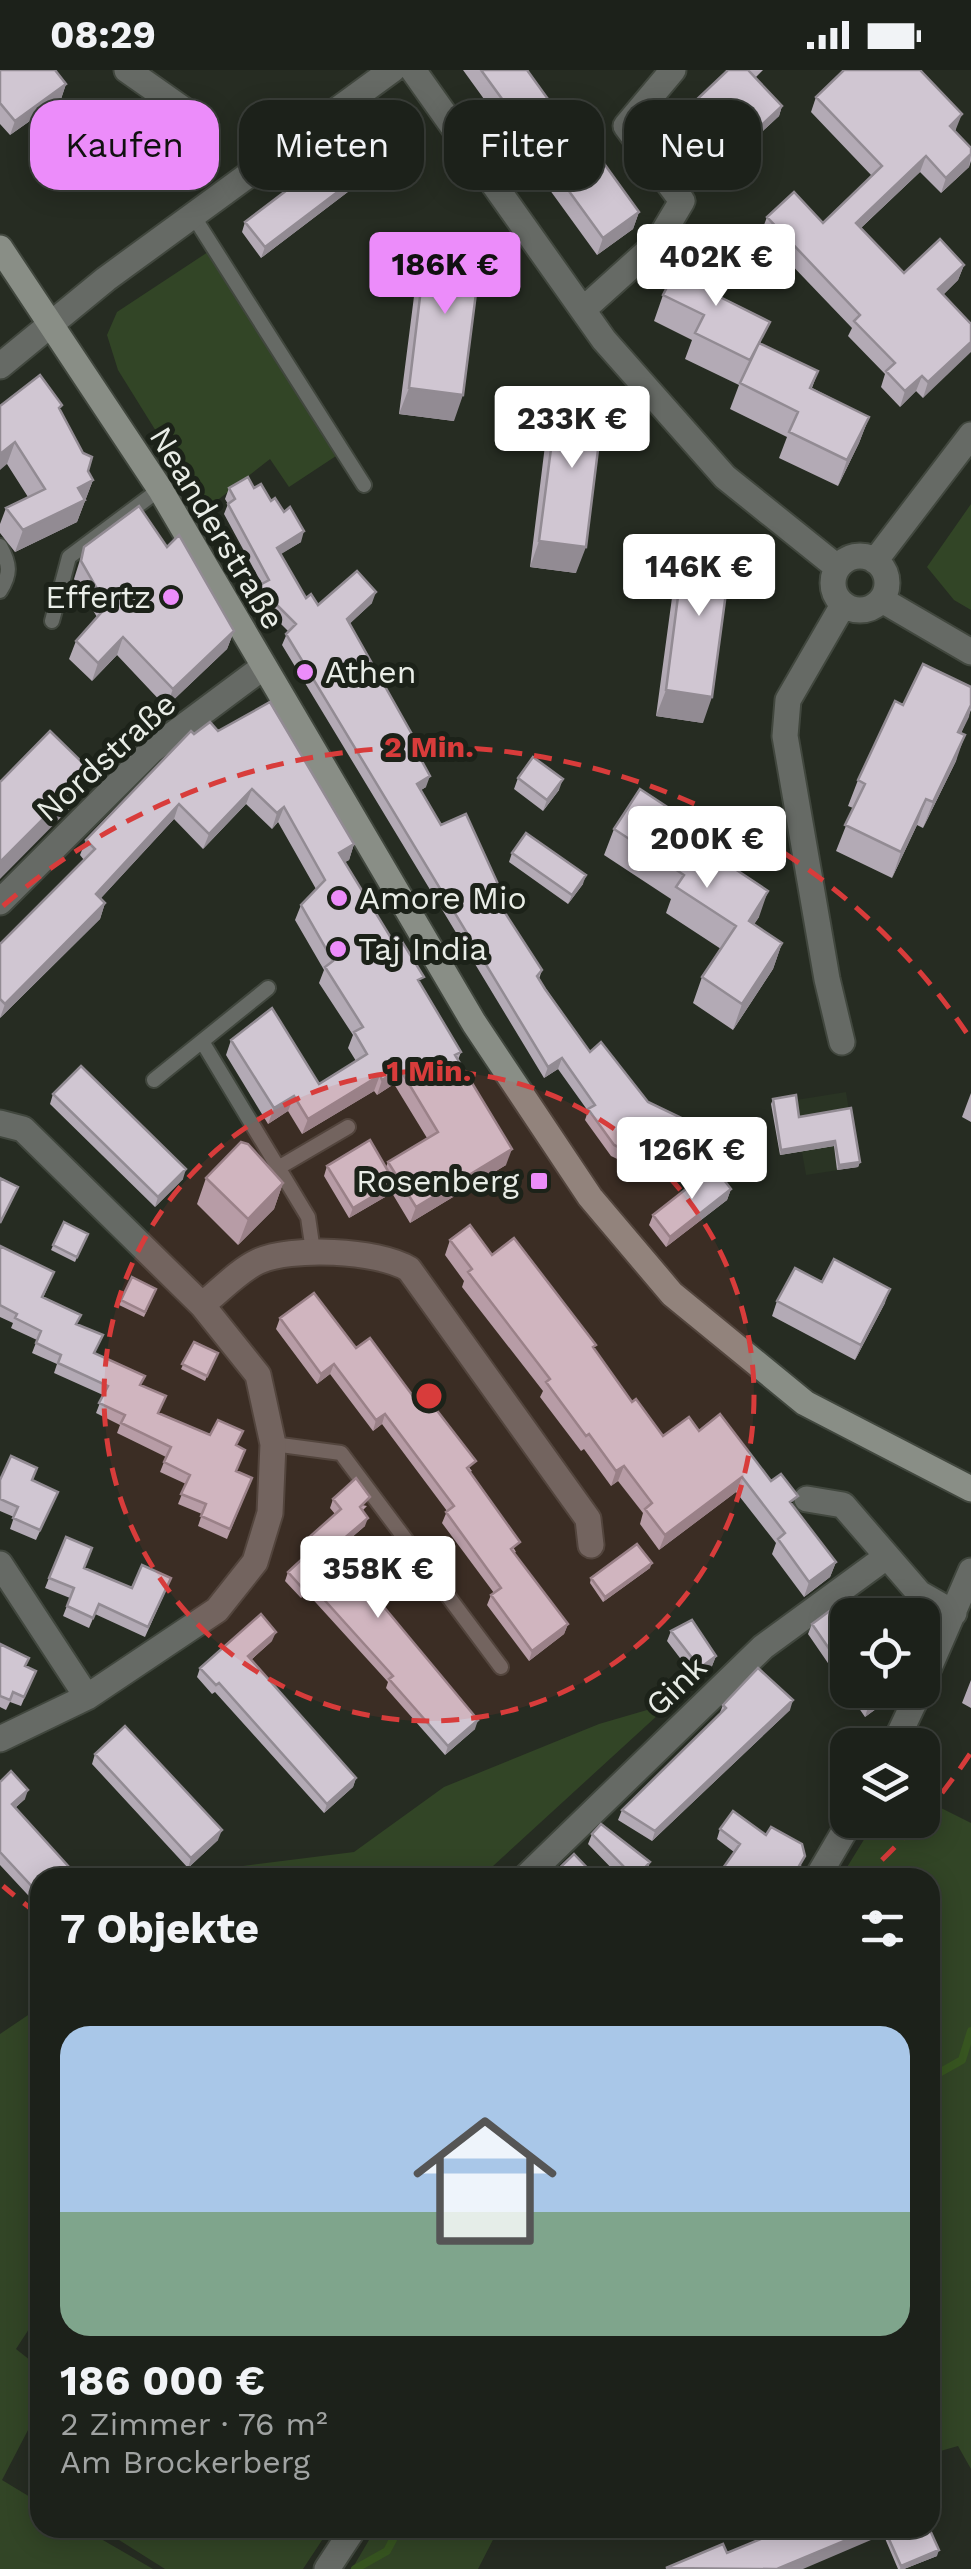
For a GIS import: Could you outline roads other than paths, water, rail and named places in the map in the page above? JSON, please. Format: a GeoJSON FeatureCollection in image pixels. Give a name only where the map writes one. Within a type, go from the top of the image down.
{"type":"FeatureCollection","features":[{"type":"Feature","properties":{"kind":"main road","name":"Neanderstraße"},"geometry":{"type":"LineString","coordinates":[[0,248],[160,489],[474,1023],[590,1197],[672,1294],[806,1403],[971,1489]]}},
{"type":"Feature","properties":{"kind":"street"},"geometry":{"type":"LineString","coordinates":[[126,70],[169,100]]}},
{"type":"Feature","properties":{"kind":"street"},"geometry":{"type":"LineString","coordinates":[[0,366],[106,278],[392,70]]}},
{"type":"Feature","properties":{"kind":"street"},"geometry":{"type":"LineString","coordinates":[[414,70],[604,340],[725,477],[838,567]]}},
{"type":"Feature","properties":{"kind":"street"},"geometry":{"type":"LineString","coordinates":[[584,308],[657,243],[682,201],[626,126],[672,70]]}},
{"type":"Feature","properties":{"kind":"street"},"geometry":{"type":"LineString","coordinates":[[875,561],[971,435]]}},
{"type":"Feature","properties":{"kind":"street"},"geometry":{"type":"LineString","coordinates":[[860,556],[875,561],[887,583],[882,600],[859,611],[843,605],[833,591],[838,567],[860,556]]}},
{"type":"Feature","properties":{"kind":"street"},"geometry":{"type":"LineString","coordinates":[[882,600],[971,652]]}},
{"type":"Feature","properties":{"kind":"street"},"geometry":{"type":"LineString","coordinates":[[842,1042],[784,736],[788,700],[843,605]]}},
{"type":"Feature","properties":{"kind":"street","name":"Nordstraße"},"geometry":{"type":"LineString","coordinates":[[0,902],[152,750],[262,668]]}},
{"type":"Feature","properties":{"kind":"street"},"geometry":{"type":"LineString","coordinates":[[0,1124],[23,1129],[202,1305],[258,1376],[273,1444],[270,1513],[255,1562],[218,1610],[192,1631],[87,1697],[0,1739]]}},
{"type":"Feature","properties":{"kind":"street"},"geometry":{"type":"LineString","coordinates":[[202,1305],[257,1261],[313,1251],[395,1260],[409,1269],[588,1519],[591,1545]]}},
{"type":"Feature","properties":{"kind":"street"},"geometry":{"type":"LineString","coordinates":[[807,1499],[843,1505],[920,1593],[954,1613]]}},
{"type":"Feature","properties":{"kind":"street","name":"Gink"},"geometry":{"type":"LineString","coordinates":[[535,1868],[763,1647],[886,1557]]}},
{"type":"Feature","properties":{"kind":"street"},"geometry":{"type":"LineString","coordinates":[[0,1564],[87,1697]]}},
{"type":"Feature","properties":{"kind":"street"},"geometry":{"type":"LineString","coordinates":[[940,1644],[971,1571]]}},
{"type":"Feature","properties":{"kind":"street"},"geometry":{"type":"LineString","coordinates":[[823,1868],[840,1838]]}},
{"type":"Feature","properties":{"kind":"street"},"geometry":{"type":"LineString","coordinates":[[327,2569],[347,2538]]}},
{"type":"Feature","properties":{"kind":"lane"},"geometry":{"type":"LineString","coordinates":[[194,217],[364,485]]}},
{"type":"Feature","properties":{"kind":"lane"},"geometry":{"type":"LineString","coordinates":[[52,621],[69,557],[160,489]]}},
{"type":"Feature","properties":{"kind":"lane"},"geometry":{"type":"LineString","coordinates":[[0,546],[9,562],[8,578],[0,591]]}},
{"type":"Feature","properties":{"kind":"lane"},"geometry":{"type":"LineString","coordinates":[[154,1080],[268,988]]}},
{"type":"Feature","properties":{"kind":"lane"},"geometry":{"type":"LineString","coordinates":[[203,1043],[308,1217],[313,1251]]}},
{"type":"Feature","properties":{"kind":"lane"},"geometry":{"type":"LineString","coordinates":[[278,1168],[348,1127]]}},
{"type":"Feature","properties":{"kind":"lane"},"geometry":{"type":"LineString","coordinates":[[273,1444],[341,1453],[500,1667]]}},
{"type":"Feature","properties":{"kind":"waterway"},"geometry":{"type":"LineString","coordinates":[[940,2072],[962,2060],[971,2031]]}},
{"type":"Feature","properties":{"kind":"waterway"},"geometry":{"type":"LineString","coordinates":[[355,2569],[387,2551],[394,2538]]}},
{"type":"Feature","properties":{"kind":"place","name":"Effertz"},"geometry":{"type":"Point","coordinates":[171,597]}},
{"type":"Feature","properties":{"kind":"place","name":"Athen"},"geometry":{"type":"Point","coordinates":[305,672]}},
{"type":"Feature","properties":{"kind":"place","name":"Amore Mio"},"geometry":{"type":"Point","coordinates":[339,898]}},
{"type":"Feature","properties":{"kind":"place","name":"Taj India"},"geometry":{"type":"Point","coordinates":[338,949]}},
{"type":"Feature","properties":{"kind":"place","name":"Rosenberg"},"geometry":{"type":"Point","coordinates":[539,1181]}}]}
